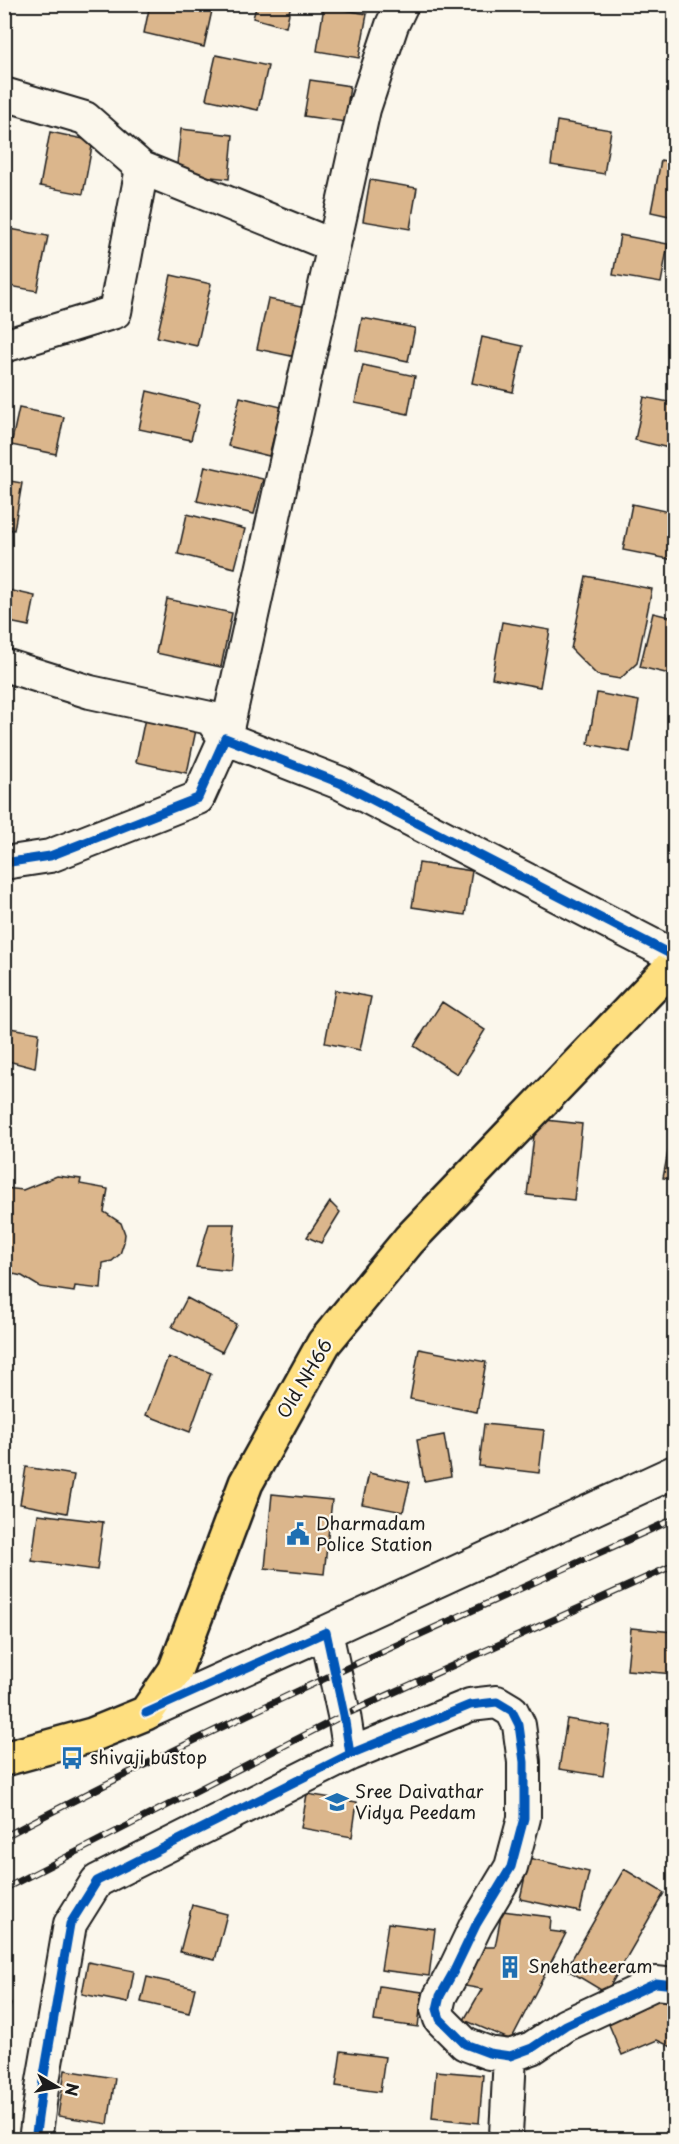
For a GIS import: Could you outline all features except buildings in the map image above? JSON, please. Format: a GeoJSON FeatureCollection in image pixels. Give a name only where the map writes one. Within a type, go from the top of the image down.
{"type":"FeatureCollection","features":[{"type":"Feature","properties":{"kind":"main road","name":"Old NH66"},"geometry":{"type":"LineString","coordinates":[[146,1713],[175,1671],[246,1483],[324,1343],[410,1240],[675,964]]}},
{"type":"Feature","properties":{"kind":"main road"},"geometry":{"type":"LineString","coordinates":[[4,1759],[92,1735],[146,1713]]}},
{"type":"Feature","properties":{"kind":"street"},"geometry":{"type":"LineString","coordinates":[[4,863],[50,856],[198,798],[225,738],[364,109],[392,25],[402,4]]}},
{"type":"Feature","properties":{"kind":"street"},"geometry":{"type":"LineString","coordinates":[[4,94],[85,118],[142,168],[334,246]]}},
{"type":"Feature","properties":{"kind":"street"},"geometry":{"type":"LineString","coordinates":[[4,346],[115,312],[142,168]]}},
{"type":"Feature","properties":{"kind":"street"},"geometry":{"type":"LineString","coordinates":[[4,665],[90,692],[210,718],[225,738],[340,783],[675,956]]}},
{"type":"Feature","properties":{"kind":"street"},"geometry":{"type":"LineString","coordinates":[[146,1713],[675,1472]]}},
{"type":"Feature","properties":{"kind":"street"},"geometry":{"type":"LineString","coordinates":[[326,1632],[350,1754]]}},
{"type":"Feature","properties":{"kind":"street"},"geometry":{"type":"LineString","coordinates":[[35,2139],[70,1924],[97,1881],[350,1754],[470,1705],[497,1702],[512,1711],[516,1718],[524,1762],[524,1818],[511,1867],[476,1926],[440,1996],[437,2008],[440,2019],[465,2044],[489,2053],[510,2056],[532,2048],[566,2025],[656,1983],[675,1985]]}},
{"type":"Feature","properties":{"kind":"street"},"geometry":{"type":"LineString","coordinates":[[508,2139],[506,2136],[506,2106],[510,2056]]}},
{"type":"Feature","properties":{"kind":"railway"},"geometry":{"type":"LineString","coordinates":[[4,1837],[253,1712],[674,1519]]}},
{"type":"Feature","properties":{"kind":"railway"},"geometry":{"type":"LineString","coordinates":[[4,1889],[344,1715],[674,1565]]}},
{"type":"Feature","properties":{"kind":"cycle path"},"geometry":{"type":"LineString","coordinates":[[4,863],[50,856],[198,798],[225,738],[340,783],[674,956]]}},
{"type":"Feature","properties":{"kind":"cycle path"},"geometry":{"type":"LineString","coordinates":[[35,2140],[70,1924],[97,1881],[350,1754],[326,1632],[146,1713]]}},
{"type":"Feature","properties":{"kind":"cycle path"},"geometry":{"type":"LineString","coordinates":[[350,1754],[470,1705],[497,1702],[512,1711],[519,1725],[524,1762],[524,1818],[511,1867],[476,1925],[440,1996],[437,2009],[440,2019],[465,2044],[489,2053],[510,2056],[532,2048],[566,2025],[656,1983],[674,1985]]}},
{"type":"Feature","properties":{"kind":"place","name":"Dharmadam Police Station"},"geometry":{"type":"Point","coordinates":[298,1534]}},
{"type":"Feature","properties":{"kind":"place","name":"shivaji bustop"},"geometry":{"type":"Point","coordinates":[72,1758]}},
{"type":"Feature","properties":{"kind":"place","name":"Sree Daivathar Vidya Peedam"},"geometry":{"type":"Point","coordinates":[337,1802]}},
{"type":"Feature","properties":{"kind":"place","name":"Snehatheeram"},"geometry":{"type":"Point","coordinates":[510,1967]}}]}
